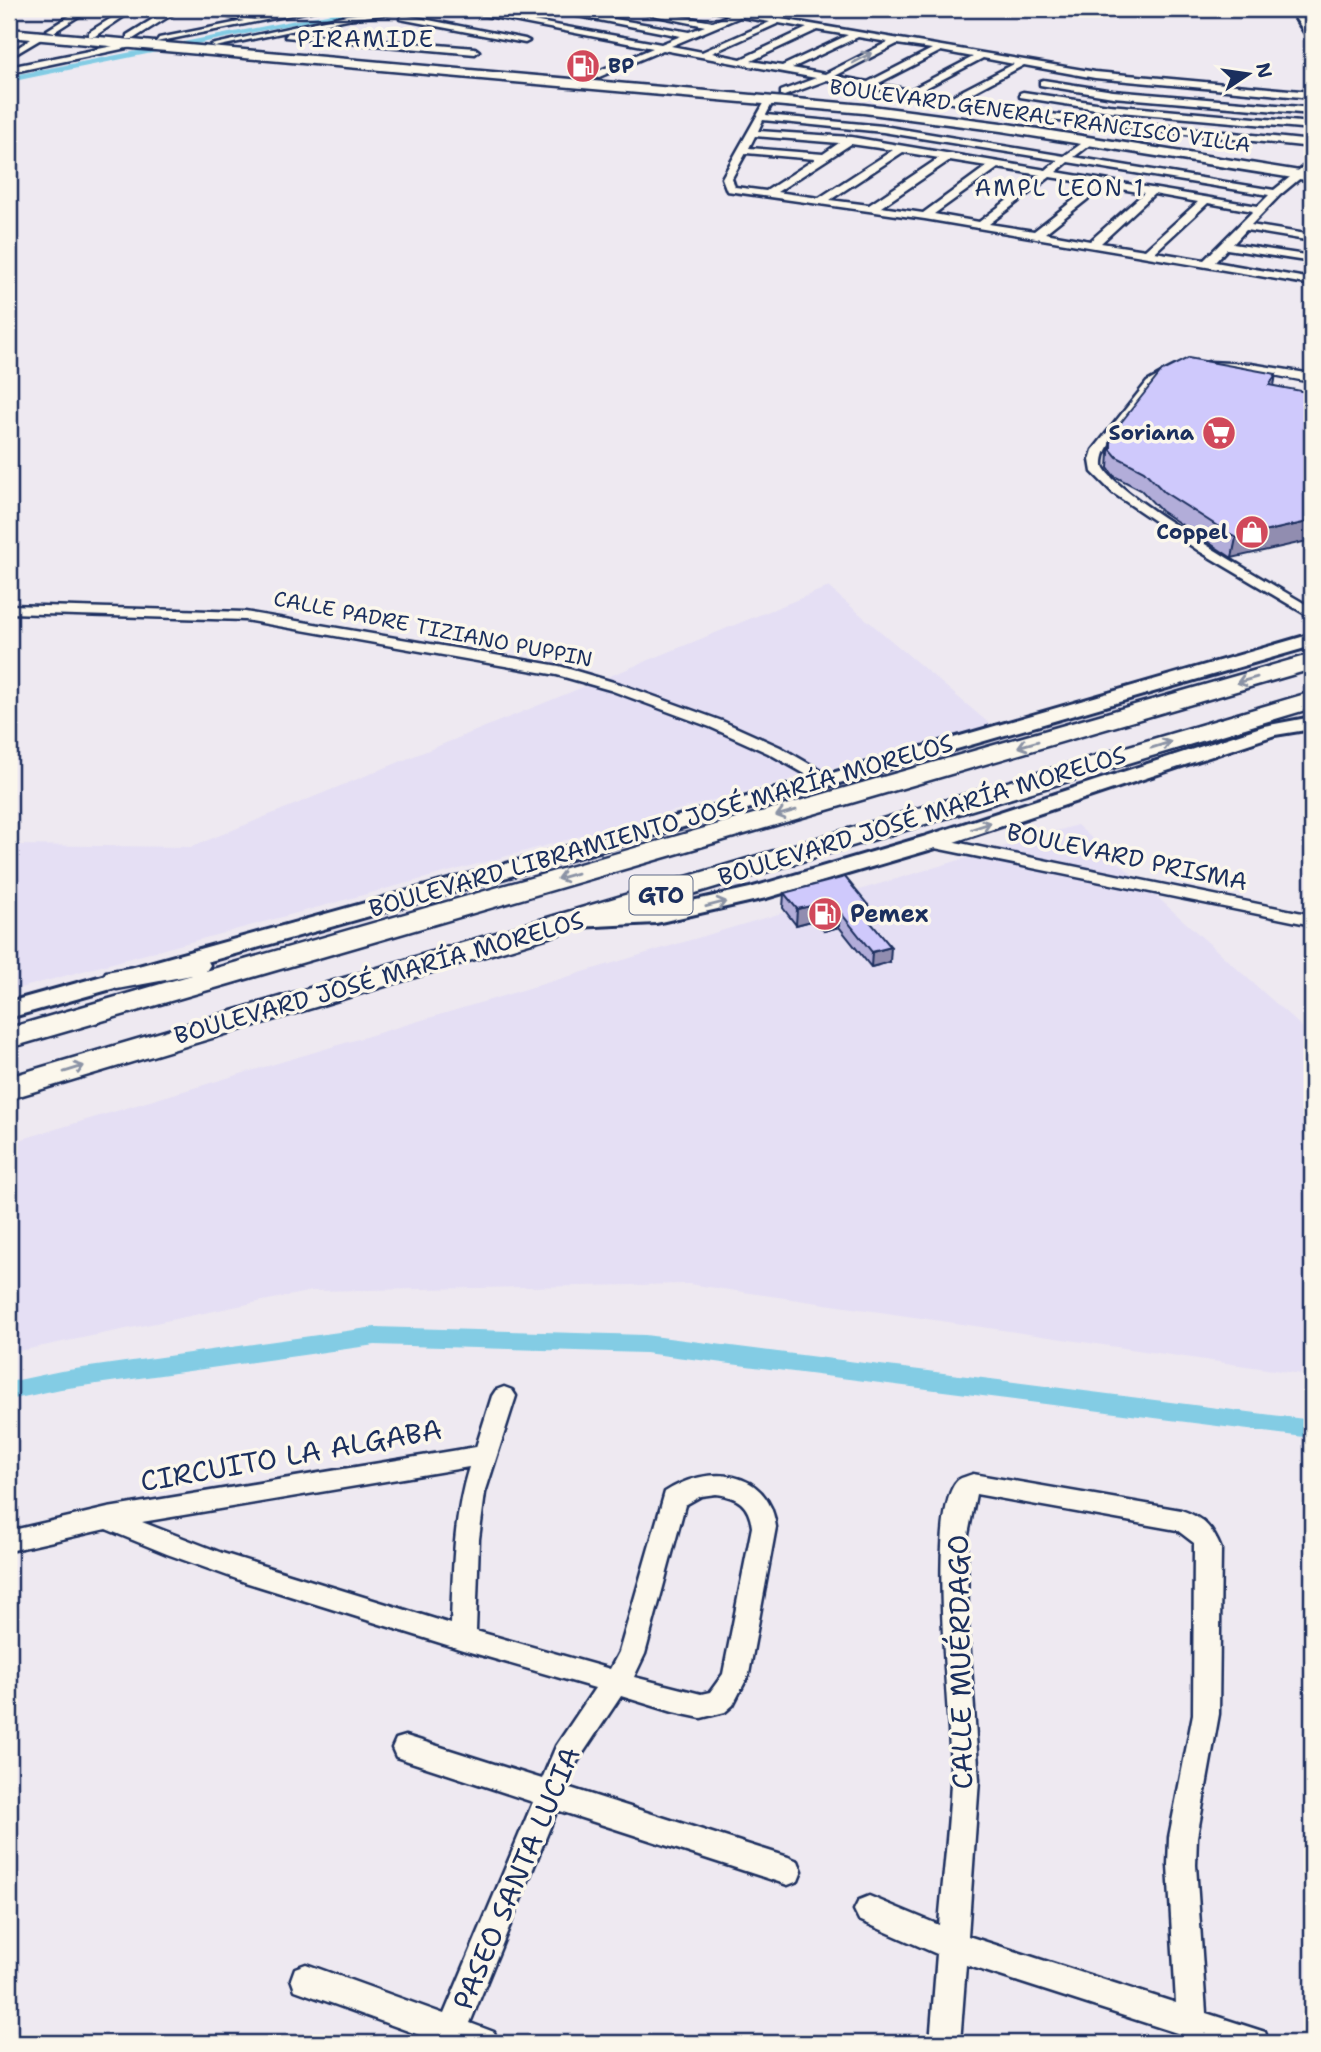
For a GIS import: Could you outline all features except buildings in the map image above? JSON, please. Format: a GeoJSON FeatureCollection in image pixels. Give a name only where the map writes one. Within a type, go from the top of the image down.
{"type":"FeatureCollection","features":[{"type":"Feature","properties":{"kind":"main road","name":"BOULEVARD GENERAL FRANCISCO VILLA"},"geometry":{"type":"LineString","coordinates":[[9,27],[131,41],[351,52],[893,112],[1195,158],[1308,172]]}},
{"type":"Feature","properties":{"kind":"main road","name":"BOULEVARD GENERAL FRANCISCO VILLA"},"geometry":{"type":"LineString","coordinates":[[9,33],[92,34],[131,41]]}},
{"type":"Feature","properties":{"kind":"main road","name":"BOULEVARD GENERAL FRANCISCO VILLA"},"geometry":{"type":"LineString","coordinates":[[180,42],[256,55],[351,52],[424,63],[786,91],[984,116],[1308,172]]}},
{"type":"Feature","properties":{"kind":"main road","name":"BOULEVARD JOSÉ MARÍA MORELOS"},"geometry":{"type":"LineString","coordinates":[[9,1038],[1312,661]]}},
{"type":"Feature","properties":{"kind":"main road","name":"BOULEVARD JOSÉ MARÍA MORELOS"},"geometry":{"type":"LineString","coordinates":[[9,1088],[1312,700]]}},
{"type":"Feature","properties":{"kind":"main road"},"geometry":{"type":"LineString","coordinates":[[117,979],[212,962],[419,910],[517,891]]}},
{"type":"Feature","properties":{"kind":"street"},"geometry":{"type":"LineString","coordinates":[[9,56],[86,9]]}},
{"type":"Feature","properties":{"kind":"street"},"geometry":{"type":"LineString","coordinates":[[92,34],[131,9]]}},
{"type":"Feature","properties":{"kind":"street"},"geometry":{"type":"LineString","coordinates":[[167,9],[216,10],[254,20]]}},
{"type":"Feature","properties":{"kind":"street"},"geometry":{"type":"LineString","coordinates":[[9,70],[131,41],[175,9]]}},
{"type":"Feature","properties":{"kind":"street"},"geometry":{"type":"LineString","coordinates":[[277,9],[295,13]]}},
{"type":"Feature","properties":{"kind":"street"},"geometry":{"type":"LineString","coordinates":[[180,42],[254,20],[316,9]]}},
{"type":"Feature","properties":{"kind":"street"},"geometry":{"type":"LineString","coordinates":[[215,45],[375,10],[426,9]]}},
{"type":"Feature","properties":{"kind":"street"},"geometry":{"type":"LineString","coordinates":[[455,9],[998,109],[1084,122],[1312,144]]}},
{"type":"Feature","properties":{"kind":"street"},"geometry":{"type":"LineString","coordinates":[[546,9],[690,36]]}},
{"type":"Feature","properties":{"kind":"street"},"geometry":{"type":"LineString","coordinates":[[628,9],[714,25]]}},
{"type":"Feature","properties":{"kind":"street"},"geometry":{"type":"LineString","coordinates":[[710,9],[1067,70],[1312,95]]}},
{"type":"Feature","properties":{"kind":"street"},"geometry":{"type":"LineString","coordinates":[[1294,9],[1312,35]]}},
{"type":"Feature","properties":{"kind":"street"},"geometry":{"type":"LineString","coordinates":[[180,42],[216,10]]}},
{"type":"Feature","properties":{"kind":"street"},"geometry":{"type":"LineString","coordinates":[[375,10],[525,41]]}},
{"type":"Feature","properties":{"kind":"street"},"geometry":{"type":"LineString","coordinates":[[369,22],[375,10]]}},
{"type":"Feature","properties":{"kind":"street"},"geometry":{"type":"LineString","coordinates":[[592,77],[740,14]]}},
{"type":"Feature","properties":{"kind":"street"},"geometry":{"type":"LineString","coordinates":[[407,44],[420,20]]}},
{"type":"Feature","properties":{"kind":"street"},"geometry":{"type":"LineString","coordinates":[[701,54],[779,20]]}},
{"type":"Feature","properties":{"kind":"street"},"geometry":{"type":"LineString","coordinates":[[741,62],[816,27]]}},
{"type":"Feature","properties":{"kind":"street"},"geometry":{"type":"LineString","coordinates":[[351,52],[363,31]]}},
{"type":"Feature","properties":{"kind":"street"},"geometry":{"type":"LineString","coordinates":[[266,33],[351,52],[407,44],[483,48]]}},
{"type":"Feature","properties":{"kind":"street"},"geometry":{"type":"LineString","coordinates":[[783,69],[858,34]]}},
{"type":"Feature","properties":{"kind":"street"},"geometry":{"type":"LineString","coordinates":[[429,46],[449,38]]}},
{"type":"Feature","properties":{"kind":"street"},"geometry":{"type":"LineString","coordinates":[[465,58],[509,38]]}},
{"type":"Feature","properties":{"kind":"street"},"geometry":{"type":"LineString","coordinates":[[786,91],[826,77],[896,41]]}},
{"type":"Feature","properties":{"kind":"street"},"geometry":{"type":"LineString","coordinates":[[868,85],[941,48]]}},
{"type":"Feature","properties":{"kind":"street"},"geometry":{"type":"LineString","coordinates":[[44,62],[65,50]]}},
{"type":"Feature","properties":{"kind":"street"},"geometry":{"type":"LineString","coordinates":[[910,93],[981,56]]}},
{"type":"Feature","properties":{"kind":"street"},"geometry":{"type":"LineString","coordinates":[[951,100],[1022,63]]}},
{"type":"Feature","properties":{"kind":"street"},"geometry":{"type":"LineString","coordinates":[[984,116],[1067,70]]}},
{"type":"Feature","properties":{"kind":"street"},"geometry":{"type":"LineString","coordinates":[[1043,83],[1105,93],[1312,111]]}},
{"type":"Feature","properties":{"kind":"street"},"geometry":{"type":"LineString","coordinates":[[1245,138],[1260,90]]}},
{"type":"Feature","properties":{"kind":"street"},"geometry":{"type":"LineString","coordinates":[[1023,95],[1110,108],[1312,126]]}},
{"type":"Feature","properties":{"kind":"street"},"geometry":{"type":"LineString","coordinates":[[770,100],[727,182],[731,189],[925,216],[1312,282]]}},
{"type":"Feature","properties":{"kind":"street"},"geometry":{"type":"LineString","coordinates":[[768,194],[893,112]]}},
{"type":"Feature","properties":{"kind":"street"},"geometry":{"type":"LineString","coordinates":[[759,117],[870,127],[1276,193]]}},
{"type":"Feature","properties":{"kind":"street"},"geometry":{"type":"LineString","coordinates":[[751,133],[850,141],[1260,209]]}},
{"type":"Feature","properties":{"kind":"street"},"geometry":{"type":"LineString","coordinates":[[980,226],[1088,142]]}},
{"type":"Feature","properties":{"kind":"street"},"geometry":{"type":"LineString","coordinates":[[820,202],[901,149]]}},
{"type":"Feature","properties":{"kind":"street"},"geometry":{"type":"LineString","coordinates":[[744,150],[825,157]]}},
{"type":"Feature","properties":{"kind":"street"},"geometry":{"type":"LineString","coordinates":[[872,208],[947,157]]}},
{"type":"Feature","properties":{"kind":"street"},"geometry":{"type":"LineString","coordinates":[[925,216],[995,165]]}},
{"type":"Feature","properties":{"kind":"street"},"geometry":{"type":"LineString","coordinates":[[1207,264],[1276,193],[1308,172]]}},
{"type":"Feature","properties":{"kind":"street"},"geometry":{"type":"LineString","coordinates":[[1036,235],[1101,183]]}},
{"type":"Feature","properties":{"kind":"street"},"geometry":{"type":"LineString","coordinates":[[1092,245],[1152,191]]}},
{"type":"Feature","properties":{"kind":"street"},"geometry":{"type":"LineString","coordinates":[[1148,253],[1206,200]]}},
{"type":"Feature","properties":{"kind":"street"},"geometry":{"type":"LineString","coordinates":[[1244,227],[1312,238]]}},
{"type":"Feature","properties":{"kind":"street"},"geometry":{"type":"LineString","coordinates":[[1226,246],[1312,259]]}},
{"type":"Feature","properties":{"kind":"street"},"geometry":{"type":"LineString","coordinates":[[1312,378],[1250,367],[1218,365],[1186,368],[1149,386],[1105,441],[1096,460],[1098,470],[1121,492],[1177,532],[1312,614]]}},
{"type":"Feature","properties":{"kind":"street","name":"CALLE PADRE TIZIANO PUPPIN"},"geometry":{"type":"LineString","coordinates":[[9,609],[245,616],[559,671],[615,687],[716,724],[774,750],[829,780]]}},
{"type":"Feature","properties":{"kind":"street","name":"BOULEVARD LIBRAMIENTO JOSÉ MARÍA MORELOS"},"geometry":{"type":"LineString","coordinates":[[9,1010],[829,780],[1312,640]]}},
{"type":"Feature","properties":{"kind":"street"},"geometry":{"type":"LineString","coordinates":[[576,920],[633,918],[694,909],[931,842],[1312,717]]}},
{"type":"Feature","properties":{"kind":"street"},"geometry":{"type":"LineString","coordinates":[[1271,730],[1312,723]]}},
{"type":"Feature","properties":{"kind":"street","name":"BOULEVARD PRISMA"},"geometry":{"type":"LineString","coordinates":[[931,842],[1312,920]]}},
{"type":"Feature","properties":{"kind":"street"},"geometry":{"type":"LineString","coordinates":[[463,1639],[467,1539],[473,1493],[504,1396]]}},
{"type":"Feature","properties":{"kind":"street","name":"CIRCUITO LA ALGABA"},"geometry":{"type":"LineString","coordinates":[[9,1541],[108,1518],[484,1455]]}},
{"type":"Feature","properties":{"kind":"street","name":"CALLE MUÉRDAGO"},"geometry":{"type":"LineString","coordinates":[[953,1946],[965,1780],[956,1624],[955,1540],[959,1507],[966,1488],[974,1484],[1181,1520],[1195,1526],[1204,1535],[1208,1549],[1206,1714],[1183,1837],[1182,1865],[1192,2023]]}},
{"type":"Feature","properties":{"kind":"street","name":"PASEO SANTA LUCIA"},"geometry":{"type":"LineString","coordinates":[[448,2037],[566,1755],[617,1682],[632,1654],[674,1499],[683,1491],[709,1485],[726,1485],[749,1492],[757,1498],[762,1508],[764,1527],[731,1688],[722,1699],[710,1705],[681,1702],[617,1682]]}},
{"type":"Feature","properties":{"kind":"street","name":"CIRCUITO LA ALGABA"},"geometry":{"type":"LineString","coordinates":[[108,1518],[201,1557],[463,1639],[617,1682]]}},
{"type":"Feature","properties":{"kind":"street"},"geometry":{"type":"LineString","coordinates":[[406,1748],[788,1871]]}},
{"type":"Feature","properties":{"kind":"street"},"geometry":{"type":"LineString","coordinates":[[869,1910],[953,1946],[1254,2043]]}},
{"type":"Feature","properties":{"kind":"street"},"geometry":{"type":"LineString","coordinates":[[945,2043],[953,1946]]}},
{"type":"Feature","properties":{"kind":"street"},"geometry":{"type":"LineString","coordinates":[[306,1979],[448,2037],[483,2043]]}},
{"type":"Feature","properties":{"kind":"shaded area"},"geometry":{"type":"Polygon","coordinates":[[[828,587],[991,725],[9,991],[9,845],[191,847],[828,587]]]}},
{"type":"Feature","properties":{"kind":"shaded area"},"geometry":{"type":"Polygon","coordinates":[[[1077,825],[1312,1036],[1312,1263],[1301,1374],[689,1284],[312,1291],[9,1353],[9,1143],[1077,825]]]}},
{"type":"Feature","properties":{"kind":"waterway"},"geometry":{"type":"LineString","coordinates":[[9,79],[364,9]]}},
{"type":"Feature","properties":{"kind":"waterway"},"geometry":{"type":"LineString","coordinates":[[9,1391],[61,1380],[375,1336],[645,1344],[1312,1429]]}},
{"type":"Feature","properties":{"kind":"place","name":"BP"},"geometry":{"type":"Point","coordinates":[583,66]}},
{"type":"Feature","properties":{"kind":"place","name":"Soriana"},"geometry":{"type":"Point","coordinates":[1219,433]}},
{"type":"Feature","properties":{"kind":"place","name":"Coppel"},"geometry":{"type":"Point","coordinates":[1252,532]}},
{"type":"Feature","properties":{"kind":"place","name":"Pemex"},"geometry":{"type":"Point","coordinates":[825,914]}},
{"type":"Feature","properties":{"kind":"district","name":"PIRAMIDE"},"geometry":{"type":"Point","coordinates":[366,39]}},
{"type":"Feature","properties":{"kind":"district","name":"AMPL LEON 1"},"geometry":{"type":"Point","coordinates":[1060,188]}}]}
